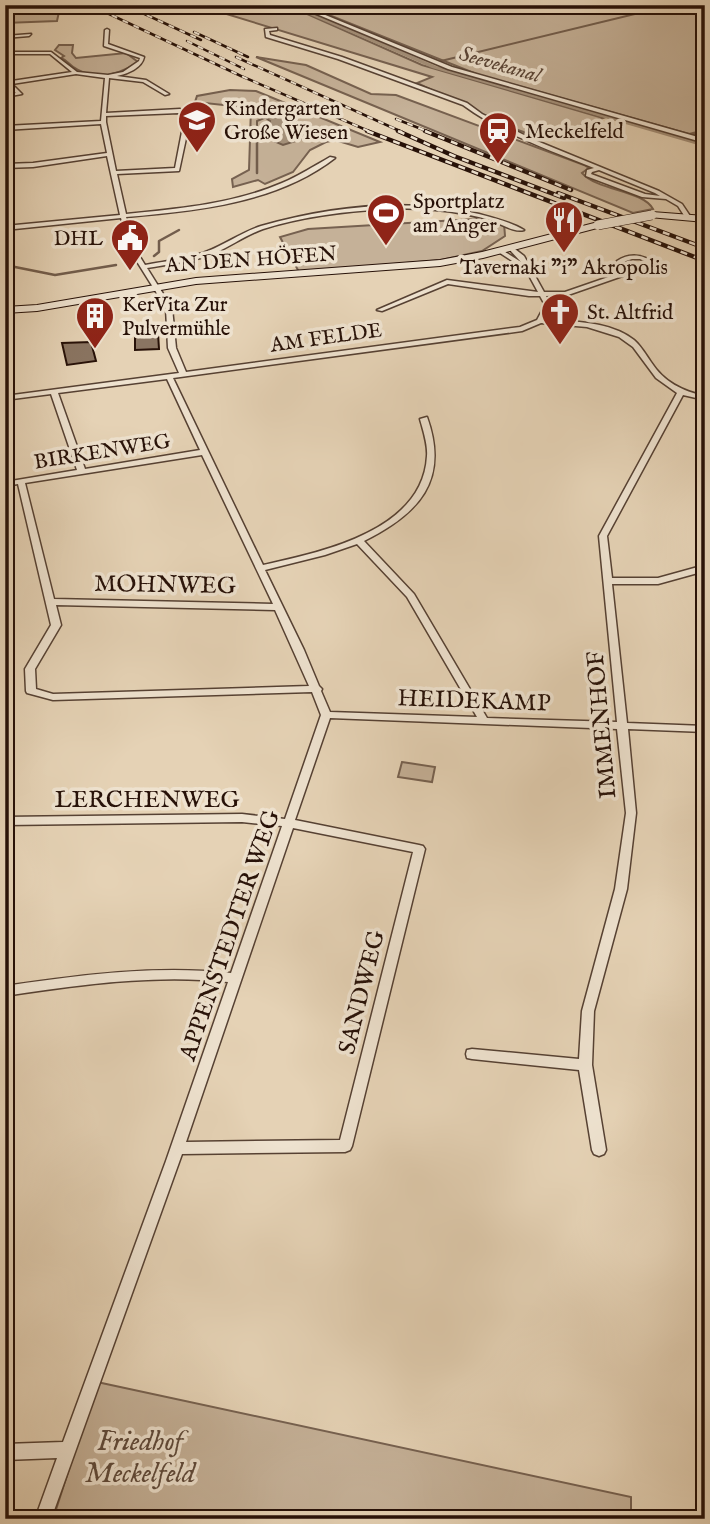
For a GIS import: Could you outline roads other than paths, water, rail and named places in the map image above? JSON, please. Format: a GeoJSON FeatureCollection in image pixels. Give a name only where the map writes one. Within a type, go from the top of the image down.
{"type":"FeatureCollection","features":[{"type":"Feature","properties":{"kind":"street"},"geometry":{"type":"LineString","coordinates":[[297,5],[450,68],[705,141]]}},
{"type":"Feature","properties":{"kind":"street"},"geometry":{"type":"LineString","coordinates":[[275,29],[267,30],[268,36],[340,58],[465,104],[530,140],[680,205],[687,216]]}},
{"type":"Feature","properties":{"kind":"street"},"geometry":{"type":"LineString","coordinates":[[107,30],[106,45],[142,57],[141,62],[125,73],[107,77]]}},
{"type":"Feature","properties":{"kind":"street"},"geometry":{"type":"LineString","coordinates":[[5,37],[29,35]]}},
{"type":"Feature","properties":{"kind":"street"},"geometry":{"type":"LineString","coordinates":[[5,53],[51,52],[76,73]]}},
{"type":"Feature","properties":{"kind":"street"},"geometry":{"type":"LineString","coordinates":[[7,84],[76,73],[144,81],[167,94]]}},
{"type":"Feature","properties":{"kind":"street"},"geometry":{"type":"LineString","coordinates":[[107,77],[103,122],[123,216],[134,252],[169,308],[172,348],[183,374]]}},
{"type":"Feature","properties":{"kind":"street"},"geometry":{"type":"LineString","coordinates":[[5,96],[20,94],[7,84]]}},
{"type":"Feature","properties":{"kind":"street"},"geometry":{"type":"LineString","coordinates":[[104,115],[180,111],[188,115],[177,170],[113,173]]}},
{"type":"Feature","properties":{"kind":"street"},"geometry":{"type":"LineString","coordinates":[[5,128],[103,122]]}},
{"type":"Feature","properties":{"kind":"street"},"geometry":{"type":"LineString","coordinates":[[5,166],[33,165],[108,154]]}},
{"type":"Feature","properties":{"kind":"street"},"geometry":{"type":"LineString","coordinates":[[5,228],[202,208],[246,200],[309,173],[332,158]]}},
{"type":"Feature","properties":{"kind":"street"},"geometry":{"type":"LineString","coordinates":[[597,169],[589,171],[588,175],[644,197],[667,199]]}},
{"type":"Feature","properties":{"kind":"street"},"geometry":{"type":"LineString","coordinates":[[143,267],[206,254],[262,227],[340,212],[406,208],[459,210],[495,217],[521,230]]}},
{"type":"Feature","properties":{"kind":"street","name":"AN DEN HÖFEN"},"geometry":{"type":"LineString","coordinates":[[5,310],[37,308],[154,286],[222,278],[416,266],[500,251],[598,225],[652,215],[705,219]]}},
{"type":"Feature","properties":{"kind":"street"},"geometry":{"type":"LineString","coordinates":[[511,248],[518,251],[545,295],[548,305],[540,321],[587,326],[622,336],[637,346],[652,371],[680,394],[705,398]]}},
{"type":"Feature","properties":{"kind":"street"},"geometry":{"type":"LineString","coordinates":[[500,251],[529,269]]}},
{"type":"Feature","properties":{"kind":"street"},"geometry":{"type":"LineString","coordinates":[[380,310],[446,282],[545,295],[566,294],[623,272]]}},
{"type":"Feature","properties":{"kind":"street","name":"AM FELDE"},"geometry":{"type":"LineString","coordinates":[[5,398],[515,330],[540,321]]}},
{"type":"Feature","properties":{"kind":"street"},"geometry":{"type":"LineString","coordinates":[[169,376],[317,689],[326,715]]}},
{"type":"Feature","properties":{"kind":"street"},"geometry":{"type":"LineString","coordinates":[[54,392],[82,472]]}},
{"type":"Feature","properties":{"kind":"street","name":"IMMENHOF"},"geometry":{"type":"LineString","coordinates":[[598,1150],[585,1065],[588,1011],[621,889],[632,813],[610,581],[603,536],[680,394]]}},
{"type":"Feature","properties":{"kind":"street"},"geometry":{"type":"LineString","coordinates":[[260,568],[312,557],[359,541],[391,523],[421,493],[434,457],[424,419]]}},
{"type":"Feature","properties":{"kind":"street","name":"BIRKENWEG"},"geometry":{"type":"LineString","coordinates":[[5,484],[205,452]]}},
{"type":"Feature","properties":{"kind":"street"},"geometry":{"type":"LineString","coordinates":[[21,482],[56,625],[30,668],[31,691],[53,697],[317,689]]}},
{"type":"Feature","properties":{"kind":"street"},"geometry":{"type":"LineString","coordinates":[[359,541],[411,596],[484,721]]}},
{"type":"Feature","properties":{"kind":"street"},"geometry":{"type":"LineString","coordinates":[[610,581],[658,581],[705,568]]}},
{"type":"Feature","properties":{"kind":"street","name":"MOHNWEG"},"geometry":{"type":"LineString","coordinates":[[52,602],[277,607]]}},
{"type":"Feature","properties":{"kind":"street","name":"HEIDEKAMP"},"geometry":{"type":"LineString","coordinates":[[326,715],[705,729]]}},
{"type":"Feature","properties":{"kind":"street","name":"APPENSTEDTER WEG"},"geometry":{"type":"LineString","coordinates":[[43,1519],[178,1148],[326,715]]}},
{"type":"Feature","properties":{"kind":"street","name":"LERCHENWEG"},"geometry":{"type":"LineString","coordinates":[[5,821],[193,817],[289,823],[419,849]]}},
{"type":"Feature","properties":{"kind":"street","name":"SANDWEG"},"geometry":{"type":"LineString","coordinates":[[178,1148],[345,1146],[419,849]]}},
{"type":"Feature","properties":{"kind":"street"},"geometry":{"type":"LineString","coordinates":[[5,991],[138,976],[206,974],[236,978]]}},
{"type":"Feature","properties":{"kind":"street"},"geometry":{"type":"LineString","coordinates":[[472,1054],[585,1065]]}},
{"type":"Feature","properties":{"kind":"street"},"geometry":{"type":"LineString","coordinates":[[5,1451],[66,1450]]}},
{"type":"Feature","properties":{"kind":"waterway","name":"Seevekanal"},"geometry":{"type":"LineString","coordinates":[[290,5],[434,67],[705,145]]}},
{"type":"Feature","properties":{"kind":"waterway"},"geometry":{"type":"LineString","coordinates":[[441,61],[672,5]]}},
{"type":"Feature","properties":{"kind":"waterway"},"geometry":{"type":"LineString","coordinates":[[257,173],[257,121],[269,116]]}},
{"type":"Feature","properties":{"kind":"waterway"},"geometry":{"type":"LineString","coordinates":[[694,134],[705,131],[700,132]]}},
{"type":"Feature","properties":{"kind":"waterway"},"geometry":{"type":"LineString","coordinates":[[154,256],[159,252],[159,241],[179,230]]}},
{"type":"Feature","properties":{"kind":"waterway"},"geometry":{"type":"LineString","coordinates":[[5,265],[55,275],[116,265]]}},
{"type":"Feature","properties":{"kind":"railway"},"geometry":{"type":"LineString","coordinates":[[90,5],[241,76],[371,132]]}},
{"type":"Feature","properties":{"kind":"railway"},"geometry":{"type":"LineString","coordinates":[[125,5],[201,40]]}},
{"type":"Feature","properties":{"kind":"railway"},"geometry":{"type":"LineString","coordinates":[[194,32],[248,57]]}},
{"type":"Feature","properties":{"kind":"railway"},"geometry":{"type":"LineString","coordinates":[[187,41],[244,69]]}},
{"type":"Feature","properties":{"kind":"railway"},"geometry":{"type":"LineString","coordinates":[[236,57],[402,132]]}},
{"type":"Feature","properties":{"kind":"railway"},"geometry":{"type":"LineString","coordinates":[[396,119],[429,132]]}},
{"type":"Feature","properties":{"kind":"railway"},"geometry":{"type":"LineString","coordinates":[[367,131],[705,261]]}},
{"type":"Feature","properties":{"kind":"railway"},"geometry":{"type":"LineString","coordinates":[[398,131],[454,156],[564,198]]}},
{"type":"Feature","properties":{"kind":"railway"},"geometry":{"type":"LineString","coordinates":[[425,131],[571,190]]}},
{"type":"Feature","properties":{"kind":"railway"},"geometry":{"type":"LineString","coordinates":[[558,193],[705,248]]}},
{"type":"Feature","properties":{"kind":"place","name":"Kindergarten Große Wiesen"},"geometry":{"type":"Point","coordinates":[197,154]}},
{"type":"Feature","properties":{"kind":"place","name":"Meckelfeld"},"geometry":{"type":"Point","coordinates":[498,165]}},
{"type":"Feature","properties":{"kind":"place","name":"Sportplatz am Anger"},"geometry":{"type":"Point","coordinates":[386,247]}},
{"type":"Feature","properties":{"kind":"place","name":"Tavernaki \"i\" Akropolis"},"geometry":{"type":"Point","coordinates":[564,254]}},
{"type":"Feature","properties":{"kind":"place","name":"DHL"},"geometry":{"type":"Point","coordinates":[130,272]}},
{"type":"Feature","properties":{"kind":"place","name":"St. Altfrid"},"geometry":{"type":"Point","coordinates":[560,346]}},
{"type":"Feature","properties":{"kind":"place","name":"KerVita Zur Pulvermühle"},"geometry":{"type":"Point","coordinates":[95,350]}},
{"type":"Feature","properties":{"kind":"park label","name":"Friedhof Meckelfeld"},"geometry":{"type":"Point","coordinates":[140,1456]}}]}
